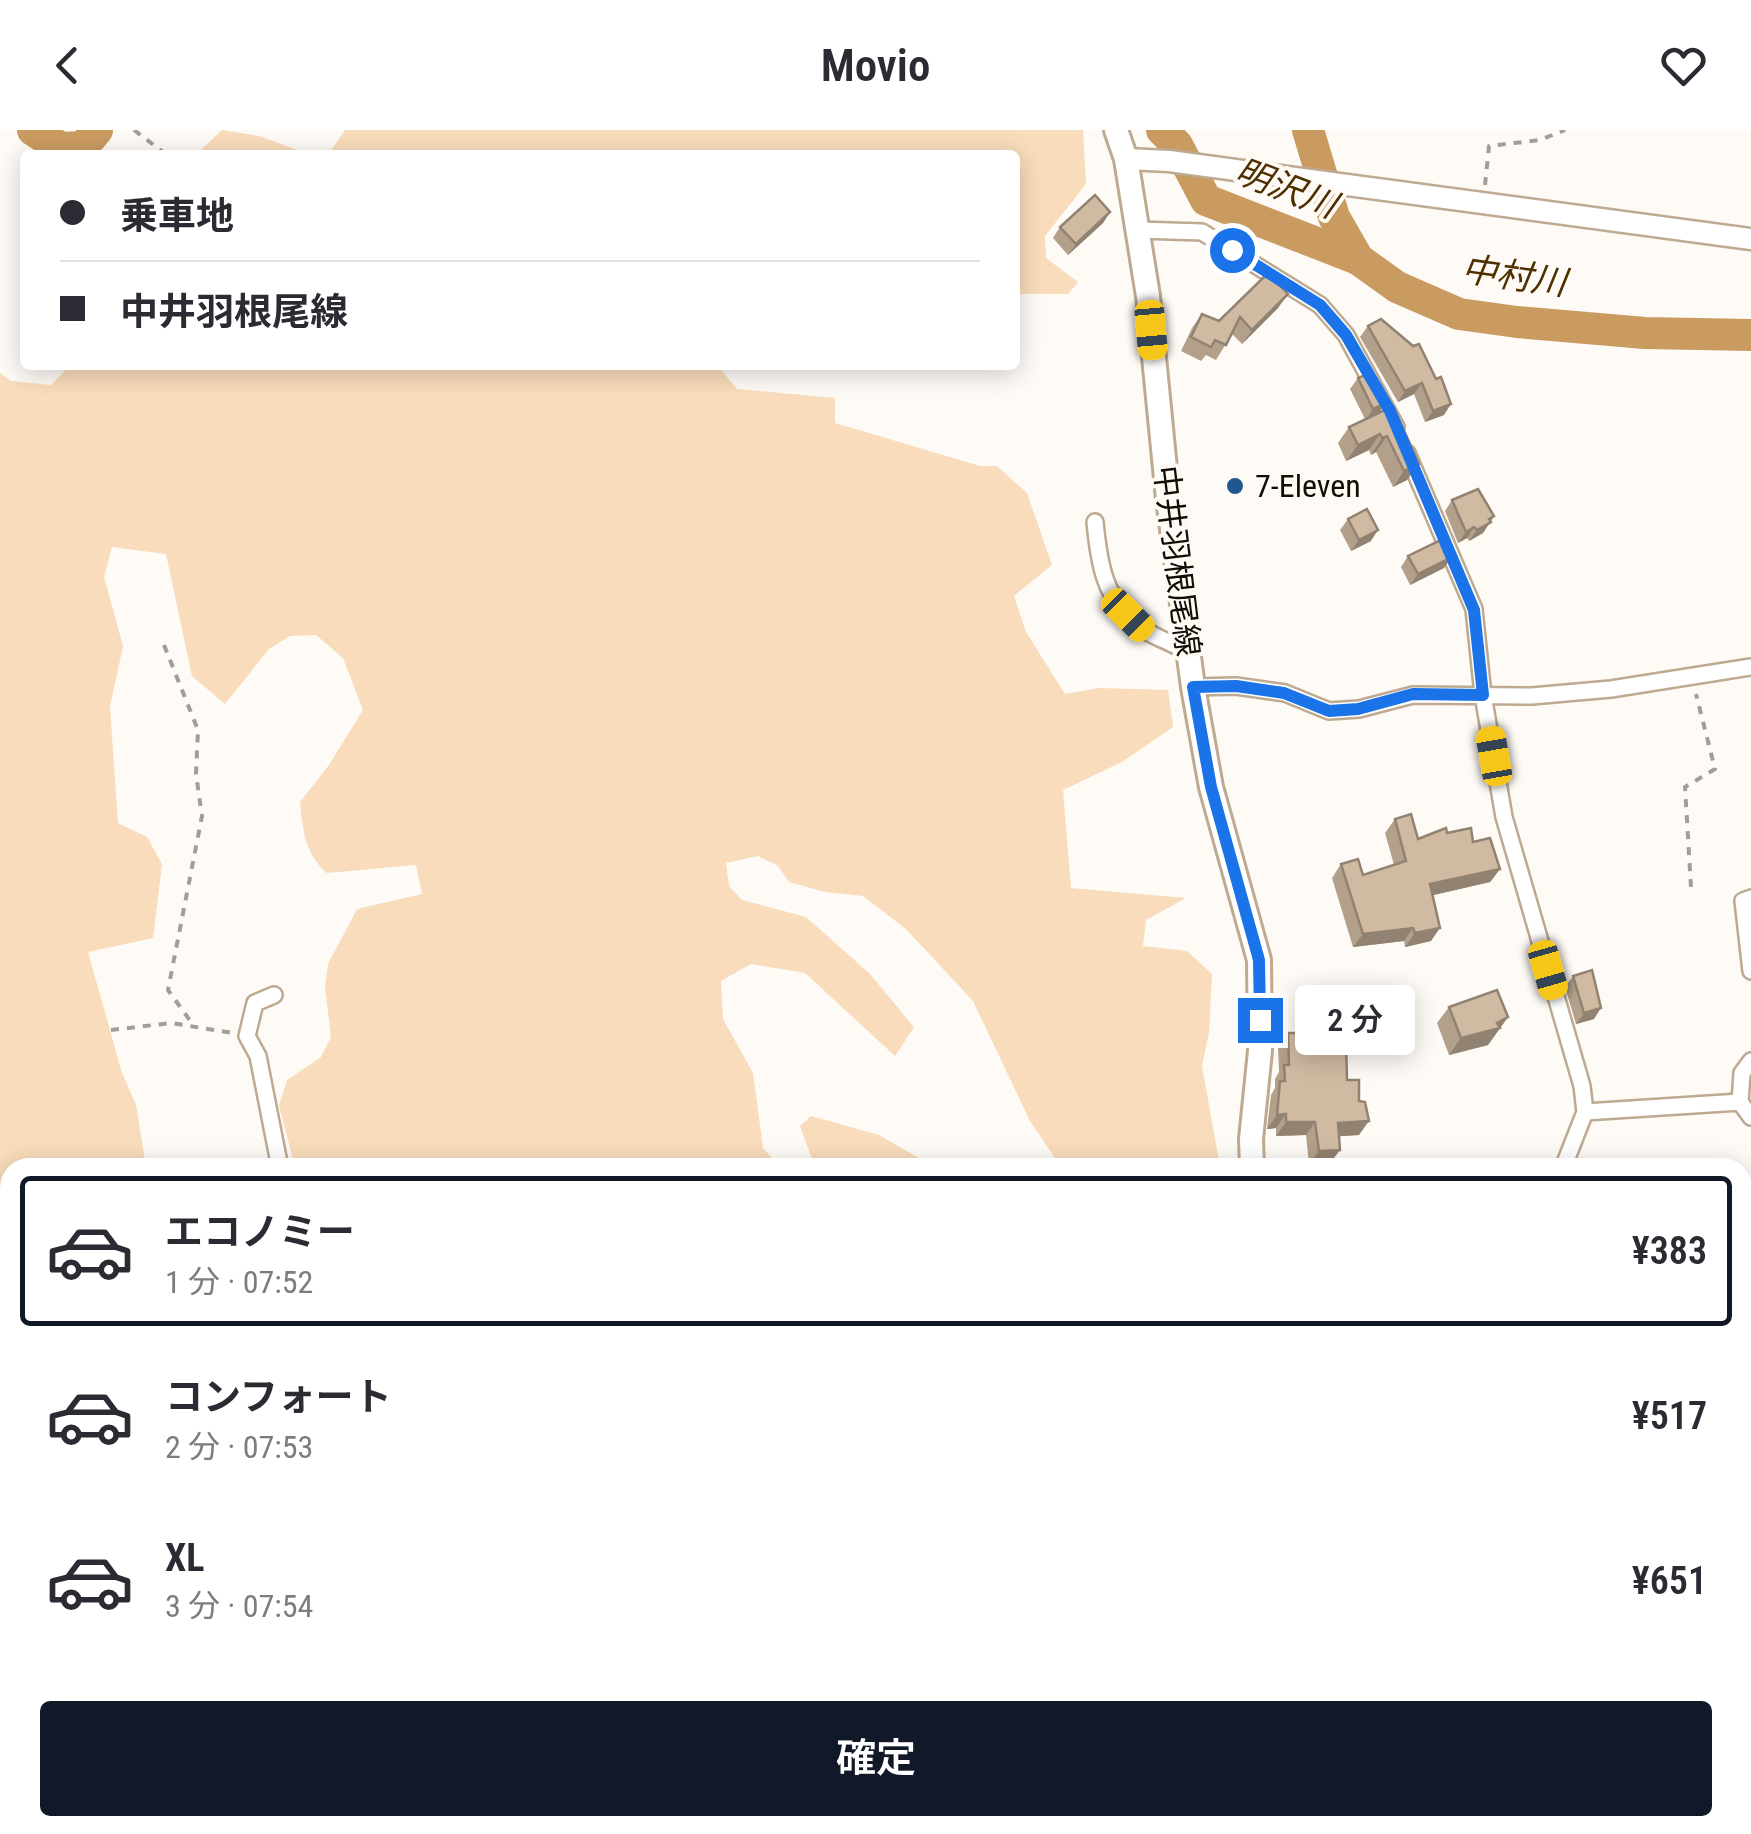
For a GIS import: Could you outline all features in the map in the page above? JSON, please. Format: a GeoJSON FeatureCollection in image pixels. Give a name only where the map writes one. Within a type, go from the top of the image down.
{"type":"FeatureCollection","features":[{"type":"Feature","properties":{"kind":"main road","name":"中井羽根尾線"},"geometry":{"type":"LineString","coordinates":[[1116,130],[1126,159],[1138,230],[1193,687],[1211,787],[1259,960],[1260,1051],[1252,1158]]}},
{"type":"Feature","properties":{"kind":"street"},"geometry":{"type":"LineString","coordinates":[[1126,159],[1751,239]]}},
{"type":"Feature","properties":{"kind":"street"},"geometry":{"type":"LineString","coordinates":[[1138,230],[1202,232],[1320,305],[1346,335],[1390,411],[1474,610],[1483,695],[1504,817],[1582,1086],[1585,1112],[1567,1158]]}},
{"type":"Feature","properties":{"kind":"street"},"geometry":{"type":"LineString","coordinates":[[1095,522],[1099,567],[1113,600],[1142,629],[1188,653]]}},
{"type":"Feature","properties":{"kind":"street"},"geometry":{"type":"LineString","coordinates":[[1193,687],[1236,686],[1284,693],[1329,711],[1358,709],[1413,694],[1532,696],[1610,689],[1751,667]]}},
{"type":"Feature","properties":{"kind":"street"},"geometry":{"type":"LineString","coordinates":[[1751,898],[1744,901],[1751,971]]}},
{"type":"Feature","properties":{"kind":"street"},"geometry":{"type":"LineString","coordinates":[[274,995],[255,1002],[248,1036],[258,1056],[278,1158]]}},
{"type":"Feature","properties":{"kind":"street"},"geometry":{"type":"LineString","coordinates":[[1751,1061],[1742,1072],[1740,1102],[1751,1116]]}},
{"type":"Feature","properties":{"kind":"street"},"geometry":{"type":"LineString","coordinates":[[1585,1112],[1740,1102]]}},
{"type":"Feature","properties":{"kind":"path"},"geometry":{"type":"LineString","coordinates":[[134,130],[161,150]]}},
{"type":"Feature","properties":{"kind":"path"},"geometry":{"type":"LineString","coordinates":[[1483,205],[1488,146],[1540,140],[1565,130]]}},
{"type":"Feature","properties":{"kind":"path"},"geometry":{"type":"LineString","coordinates":[[164,645],[198,730],[196,774],[202,816],[168,990],[194,1026]]}},
{"type":"Feature","properties":{"kind":"path"},"geometry":{"type":"LineString","coordinates":[[1690,887],[1684,787],[1716,770],[1691,674]]}},
{"type":"Feature","properties":{"kind":"path"},"geometry":{"type":"LineString","coordinates":[[111,1030],[172,1022],[248,1036]]}},
{"type":"Feature","properties":{"kind":"shaded area"},"geometry":{"type":"Polygon","coordinates":[[[222,130],[259,136],[297,150],[201,150],[222,130]]]}},
{"type":"Feature","properties":{"kind":"shaded area"},"geometry":{"type":"Polygon","coordinates":[[[345,130],[1083,130],[1086,184],[1045,236],[1046,258],[1078,282],[1068,294],[1020,294],[1020,150],[331,150],[345,130]]]}},
{"type":"Feature","properties":{"kind":"shaded area"},"geometry":{"type":"Polygon","coordinates":[[[65,370],[721,370],[737,389],[835,398],[835,423],[980,466],[997,466],[1027,493],[1052,565],[1014,596],[1026,632],[1065,694],[1099,688],[1168,690],[1173,727],[1122,762],[1063,790],[1071,888],[1186,898],[1146,920],[1143,946],[1187,951],[1212,974],[1209,1032],[1202,1066],[1218,1158],[1055,1158],[1030,1121],[973,1001],[906,929],[863,896],[825,892],[789,882],[778,866],[758,856],[726,863],[729,886],[742,900],[806,917],[870,974],[914,1027],[895,1056],[805,973],[751,964],[721,981],[723,1019],[753,1073],[763,1148],[772,1158],[293,1158],[279,1106],[287,1080],[321,1057],[331,1037],[325,987],[328,964],[357,909],[422,894],[416,865],[327,873],[306,841],[300,802],[329,765],[363,710],[343,658],[316,635],[290,636],[269,649],[225,704],[192,676],[166,554],[112,547],[104,577],[123,646],[110,707],[118,823],[147,837],[162,864],[153,938],[88,952],[122,1073],[136,1105],[145,1158],[0,1158],[0,373],[11,381],[51,385],[65,370]]]}},
{"type":"Feature","properties":{"kind":"shaded area"},"geometry":{"type":"Polygon","coordinates":[[[811,1116],[879,1135],[919,1158],[812,1158],[800,1126],[811,1116]]]}},
{"type":"Feature","properties":{"kind":"building"},"geometry":{"type":"Polygon","coordinates":[[[1095,195],[1110,212],[1076,244],[1060,227],[1095,195]]]}},
{"type":"Feature","properties":{"kind":"building"},"geometry":{"type":"Polygon","coordinates":[[[1268,273],[1288,294],[1252,330],[1240,317],[1226,345],[1215,340],[1211,347],[1191,337],[1202,314],[1219,321],[1268,273]]]}},
{"type":"Feature","properties":{"kind":"building"},"geometry":{"type":"Polygon","coordinates":[[[1381,319],[1413,346],[1419,344],[1436,379],[1441,377],[1451,404],[1433,411],[1422,383],[1405,391],[1368,326],[1381,319]]]}},
{"type":"Feature","properties":{"kind":"building"},"geometry":{"type":"Polygon","coordinates":[[[1369,373],[1386,403],[1373,409],[1358,378],[1369,373]]]}},
{"type":"Feature","properties":{"kind":"building"},"geometry":{"type":"Polygon","coordinates":[[[1393,406],[1419,464],[1404,471],[1387,436],[1382,438],[1380,434],[1358,445],[1349,427],[1393,406]]]}},
{"type":"Feature","properties":{"kind":"building"},"geometry":{"type":"Polygon","coordinates":[[[1478,489],[1494,516],[1477,530],[1474,527],[1466,532],[1452,500],[1478,489]]]}},
{"type":"Feature","properties":{"kind":"building"},"geometry":{"type":"Polygon","coordinates":[[[1367,509],[1378,530],[1359,540],[1348,519],[1367,509]]]}},
{"type":"Feature","properties":{"kind":"building"},"geometry":{"type":"Polygon","coordinates":[[[1443,539],[1452,557],[1418,574],[1408,556],[1443,539]]]}},
{"type":"Feature","properties":{"kind":"building"},"geometry":{"type":"Polygon","coordinates":[[[1411,814],[1418,839],[1446,828],[1447,833],[1471,828],[1473,842],[1490,838],[1500,869],[1430,884],[1440,928],[1415,933],[1413,928],[1363,934],[1341,864],[1358,859],[1363,875],[1406,861],[1395,819],[1411,814]]]}},
{"type":"Feature","properties":{"kind":"building"},"geometry":{"type":"Polygon","coordinates":[[[1592,970],[1601,1008],[1584,1013],[1573,976],[1592,970]]]}},
{"type":"Feature","properties":{"kind":"building"},"geometry":{"type":"Polygon","coordinates":[[[1497,990],[1508,1017],[1497,1023],[1500,1028],[1461,1038],[1449,1007],[1497,990]]]}},
{"type":"Feature","properties":{"kind":"building"},"geometry":{"type":"Polygon","coordinates":[[[1288,1033],[1319,1033],[1319,1043],[1346,1043],[1347,1080],[1359,1080],[1359,1101],[1365,1102],[1369,1121],[1338,1123],[1340,1150],[1319,1151],[1315,1122],[1286,1122],[1286,1114],[1277,1115],[1280,1081],[1285,1081],[1284,1065],[1289,1065],[1288,1033]]]}},
{"type":"Feature","properties":{"kind":"waterway","name":"明沢川"},"geometry":{"type":"LineString","coordinates":[[33,130],[61,148],[83,147],[97,130]]}},
{"type":"Feature","properties":{"kind":"waterway","name":"明沢川"},"geometry":{"type":"LineString","coordinates":[[1162,130],[1177,145],[1206,200],[1358,259]]}},
{"type":"Feature","properties":{"kind":"waterway","name":"中村川"},"geometry":{"type":"LineString","coordinates":[[1308,130],[1334,217],[1358,259],[1397,287],[1459,314],[1517,322],[1645,333],[1751,335]]}},
{"type":"Feature","properties":{"kind":"place","name":"7-Eleven"},"geometry":{"type":"Point","coordinates":[1235,486]}},
{"type":"Feature","properties":{"kind":"route"},"geometry":{"type":"LineString","coordinates":[[1232,250],[1320,305],[1346,335],[1390,411],[1474,610],[1483,695],[1413,694],[1358,709],[1329,711],[1284,693],[1236,686],[1193,687],[1211,787],[1259,960],[1260,1020]]}}]}
